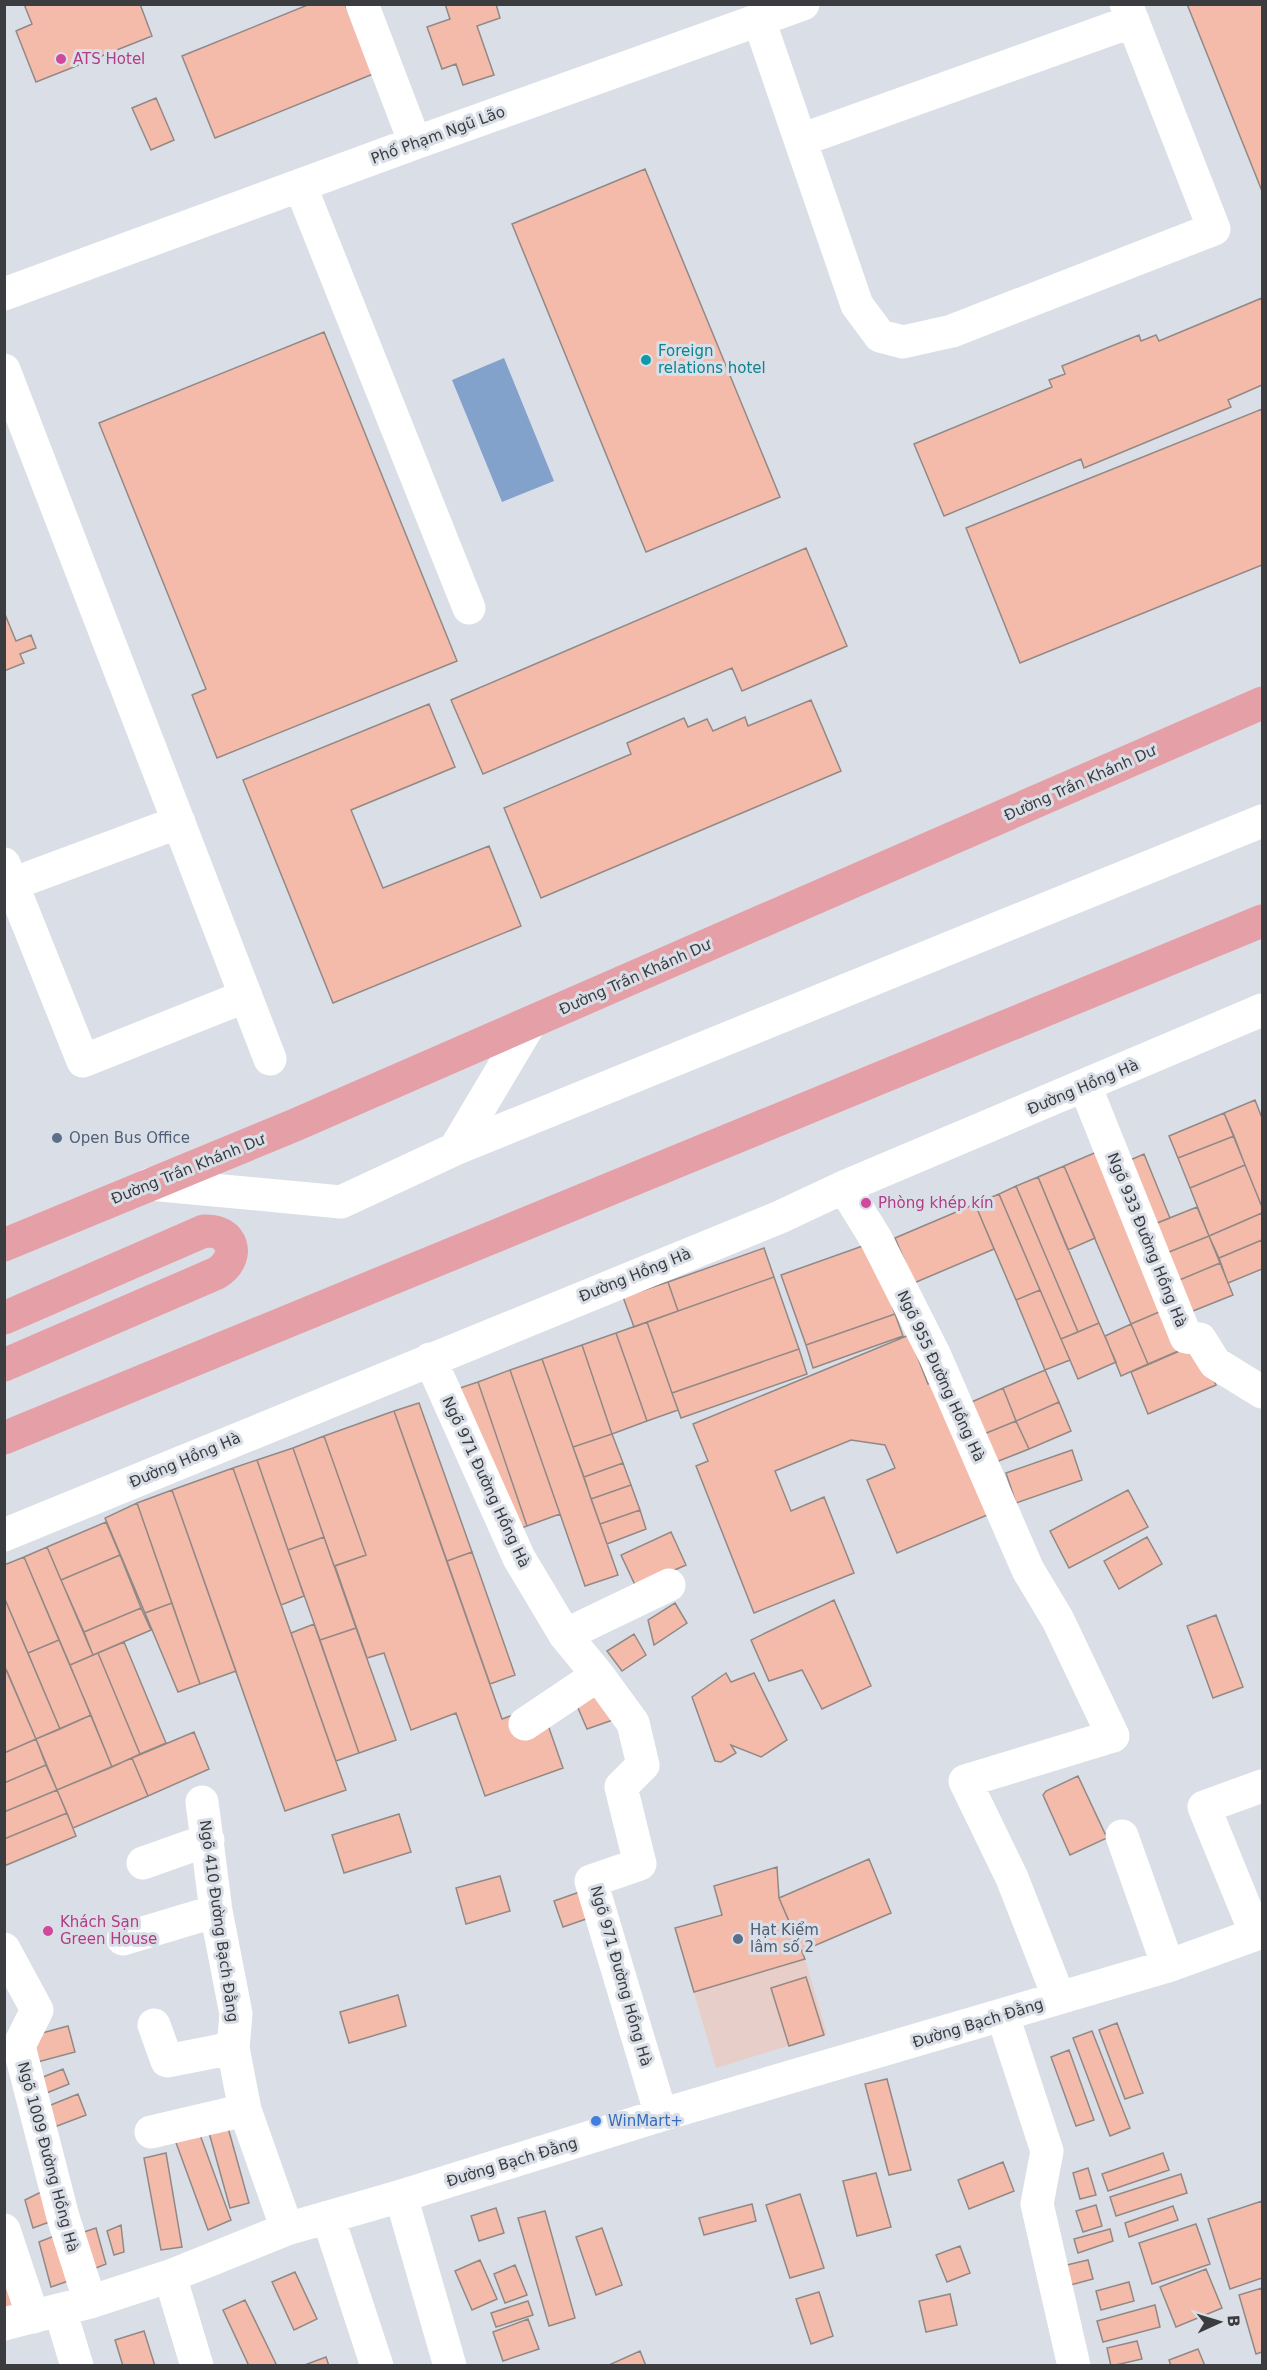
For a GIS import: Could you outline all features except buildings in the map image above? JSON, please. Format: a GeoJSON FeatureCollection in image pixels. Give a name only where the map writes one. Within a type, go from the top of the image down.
{"type":"FeatureCollection","features":[{"type":"Feature","properties":{"kind":"main road","name":"Đường Trần Khánh Dư"},"geometry":{"type":"LineString","coordinates":[[4,1245],[296,1125],[1263,703]]}},
{"type":"Feature","properties":{"kind":"main road"},"geometry":{"type":"LineString","coordinates":[[4,1438],[1263,921]]}},
{"type":"Feature","properties":{"kind":"main road"},"geometry":{"type":"LineString","coordinates":[[4,1318],[204,1231],[214,1230],[230,1243],[229,1262],[217,1273],[4,1365]]}},
{"type":"Feature","properties":{"kind":"street"},"geometry":{"type":"LineString","coordinates":[[362,4],[415,143]]}},
{"type":"Feature","properties":{"kind":"street","name":"Phố Phạm Ngũ Lão"},"geometry":{"type":"LineString","coordinates":[[4,294],[803,4]]}},
{"type":"Feature","properties":{"kind":"street"},"geometry":{"type":"LineString","coordinates":[[759,21],[857,305],[880,336],[903,342],[952,331],[1214,229],[1130,13],[801,140]]}},
{"type":"Feature","properties":{"kind":"street"},"geometry":{"type":"LineString","coordinates":[[300,185],[469,608]]}},
{"type":"Feature","properties":{"kind":"street"},"geometry":{"type":"LineString","coordinates":[[4,370],[270,1059]]}},
{"type":"Feature","properties":{"kind":"street"},"geometry":{"type":"LineString","coordinates":[[150,1184],[341,1202],[455,1149],[1263,821]]}},
{"type":"Feature","properties":{"kind":"street"},"geometry":{"type":"LineString","coordinates":[[178,822],[7,878],[83,1061],[246,996]]}},
{"type":"Feature","properties":{"kind":"street","name":"Đường Hồng Hà"},"geometry":{"type":"LineString","coordinates":[[4,1535],[780,1216],[1263,1010]]}},
{"type":"Feature","properties":{"kind":"street"},"geometry":{"type":"LineString","coordinates":[[455,1149],[530,1023]]}},
{"type":"Feature","properties":{"kind":"street","name":"Ngõ 933 Đường Hồng Hà"},"geometry":{"type":"LineString","coordinates":[[1085,1086],[1186,1337],[1200,1339],[1215,1363],[1263,1392]]}},
{"type":"Feature","properties":{"kind":"street","name":"Ngõ 955 Đường Hồng Hà"},"geometry":{"type":"LineString","coordinates":[[844,1187],[876,1239],[935,1356],[1028,1570],[1058,1620],[1113,1736],[965,1781],[1012,1878],[1059,1998]]}},
{"type":"Feature","properties":{"kind":"street","name":"Ngõ 971 Đường Hồng Hà"},"geometry":{"type":"LineString","coordinates":[[430,1359],[519,1558],[565,1635],[633,1723],[643,1765],[621,1787],[640,1864],[591,1881],[662,2115]]}},
{"type":"Feature","properties":{"kind":"street"},"geometry":{"type":"LineString","coordinates":[[565,1635],[669,1585]]}},
{"type":"Feature","properties":{"kind":"street"},"geometry":{"type":"LineString","coordinates":[[525,1725],[598,1675]]}},
{"type":"Feature","properties":{"kind":"street"},"geometry":{"type":"LineString","coordinates":[[1259,1933],[1204,1807],[1263,1786]]}},
{"type":"Feature","properties":{"kind":"street","name":"Ngõ 410 Đường Bạch Đằng"},"geometry":{"type":"LineString","coordinates":[[202,1802],[216,1911],[236,2014],[233,2048],[245,2110],[287,2229]]}},
{"type":"Feature","properties":{"kind":"street"},"geometry":{"type":"LineString","coordinates":[[1122,1836],[1168,1966]]}},
{"type":"Feature","properties":{"kind":"street"},"geometry":{"type":"LineString","coordinates":[[143,1863],[208,1840]]}},
{"type":"Feature","properties":{"kind":"street"},"geometry":{"type":"LineString","coordinates":[[123,1939],[216,1911]]}},
{"type":"Feature","properties":{"kind":"street","name":"Đường Bạch Đằng"},"geometry":{"type":"LineString","coordinates":[[47,2313],[170,2276],[287,2229],[662,2115],[1168,1966],[1259,1933]]}},
{"type":"Feature","properties":{"kind":"street","name":"Ngõ 1009 Đường Hồng Hà"},"geometry":{"type":"LineString","coordinates":[[4,1949],[37,2010],[19,2046],[63,2217],[47,2313]]}},
{"type":"Feature","properties":{"kind":"street"},"geometry":{"type":"LineString","coordinates":[[1003,2016],[1047,2151],[1036,2204],[1074,2366]]}},
{"type":"Feature","properties":{"kind":"street"},"geometry":{"type":"LineString","coordinates":[[154,2025],[167,2061],[233,2048]]}},
{"type":"Feature","properties":{"kind":"street"},"geometry":{"type":"LineString","coordinates":[[151,2132],[245,2110]]}},
{"type":"Feature","properties":{"kind":"street"},"geometry":{"type":"LineString","coordinates":[[401,2196],[450,2366]]}},
{"type":"Feature","properties":{"kind":"street"},"geometry":{"type":"LineString","coordinates":[[328,2217],[377,2366]]}},
{"type":"Feature","properties":{"kind":"street"},"geometry":{"type":"LineString","coordinates":[[4,2230],[77,2366]]}},
{"type":"Feature","properties":{"kind":"street"},"geometry":{"type":"LineString","coordinates":[[170,2276],[197,2366]]}},
{"type":"Feature","properties":{"kind":"shaded area"},"geometry":{"type":"Polygon","coordinates":[[[777,1867],[780,1898],[805,1959],[827,2034],[716,2068],[675,1928],[722,1915],[714,1886],[777,1867]]]}},
{"type":"Feature","properties":{"kind":"water"},"geometry":{"type":"Polygon","coordinates":[[[504,358],[554,481],[502,502],[452,380],[504,358]]]}},
{"type":"Feature","properties":{"kind":"place","name":"ATS Hotel"},"geometry":{"type":"Point","coordinates":[61,59]}},
{"type":"Feature","properties":{"kind":"place","name":"Foreign relations hotel"},"geometry":{"type":"Point","coordinates":[646,360]}},
{"type":"Feature","properties":{"kind":"place","name":"Open Bus Office"},"geometry":{"type":"Point","coordinates":[57,1138]}},
{"type":"Feature","properties":{"kind":"place","name":"Phòng khép kín"},"geometry":{"type":"Point","coordinates":[866,1203]}},
{"type":"Feature","properties":{"kind":"place","name":"Khách Sạn Green House"},"geometry":{"type":"Point","coordinates":[48,1931]}},
{"type":"Feature","properties":{"kind":"place","name":"Hạt Kiểm lâm số 2"},"geometry":{"type":"Point","coordinates":[738,1939]}},
{"type":"Feature","properties":{"kind":"place","name":"WinMart+"},"geometry":{"type":"Point","coordinates":[596,2121]}}]}
